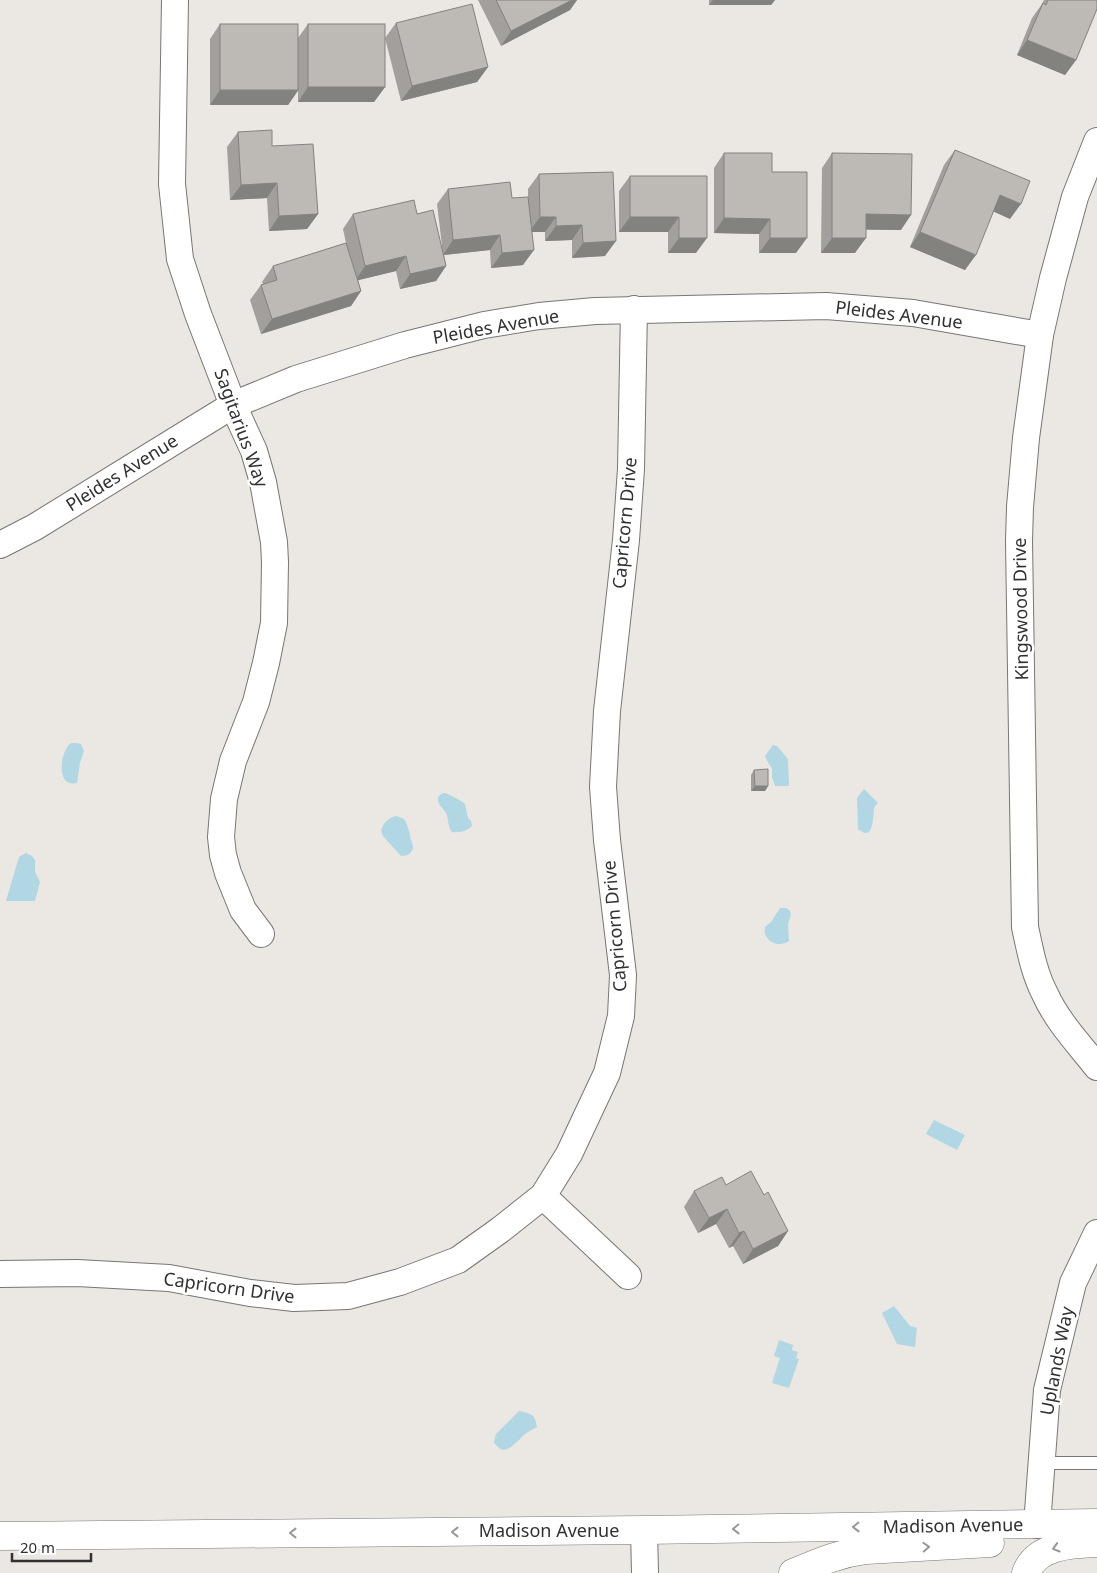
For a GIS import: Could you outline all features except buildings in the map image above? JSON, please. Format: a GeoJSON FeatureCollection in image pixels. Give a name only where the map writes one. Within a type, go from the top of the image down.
{"type":"FeatureCollection","features":[{"type":"Feature","properties":{"kind":"main road","name":"Madison Avenue"},"geometry":{"type":"LineString","coordinates":[[0,1536],[644,1530],[1097,1523]]}},
{"type":"Feature","properties":{"kind":"main road"},"geometry":{"type":"LineString","coordinates":[[793,1573],[835,1556],[866,1550],[1020,1540],[1037,1525]]}},
{"type":"Feature","properties":{"kind":"main road"},"geometry":{"type":"LineString","coordinates":[[1026,1573],[1029,1564],[1044,1552],[1071,1544],[1097,1542]]}},
{"type":"Feature","properties":{"kind":"street","name":"Sagitarius Way"},"geometry":{"type":"LineString","coordinates":[[175,0],[172,184],[180,259],[198,314],[233,405],[254,451],[263,482],[274,542],[274,623],[256,702],[233,761],[224,798],[221,837],[223,856],[228,873],[243,910],[261,934]]}},
{"type":"Feature","properties":{"kind":"street","name":"Kingswood Drive"},"geometry":{"type":"LineString","coordinates":[[1097,143],[1075,197],[1040,334],[1026,438],[1020,515],[1025,927],[1032,961],[1045,994],[1065,1026],[1097,1067]]}},
{"type":"Feature","properties":{"kind":"street","name":"Pleides Avenue"},"geometry":{"type":"LineString","coordinates":[[0,545],[34,527],[233,405],[296,379],[405,344],[484,325],[539,316],[594,311],[826,306],[913,313],[1040,334]]}},
{"type":"Feature","properties":{"kind":"street","name":"Capricorn Drive"},"geometry":{"type":"LineString","coordinates":[[0,1274],[77,1273],[169,1278],[294,1298],[348,1296],[400,1282],[458,1260],[543,1196],[569,1154],[607,1073],[621,1016],[623,974],[603,787],[607,711],[626,540],[631,469],[634,309]]}},
{"type":"Feature","properties":{"kind":"street"},"geometry":{"type":"LineString","coordinates":[[543,1196],[628,1276]]}},
{"type":"Feature","properties":{"kind":"street","name":"Uplands Way"},"geometry":{"type":"LineString","coordinates":[[1037,1525],[1047,1390],[1073,1282],[1097,1233]]}},
{"type":"Feature","properties":{"kind":"street"},"geometry":{"type":"LineString","coordinates":[[644,1530],[645,1573]]}},
{"type":"Feature","properties":{"kind":"lane"},"geometry":{"type":"LineString","coordinates":[[1041,1463],[1097,1463]]}},
{"type":"Feature","properties":{"kind":"water"},"geometry":{"type":"Polygon","coordinates":[[[71,743],[81,744],[84,751],[77,783],[70,783],[65,780],[63,775],[62,760],[67,747],[71,743]]]}},
{"type":"Feature","properties":{"kind":"water"},"geometry":{"type":"Polygon","coordinates":[[[773,745],[777,746],[788,759],[789,786],[775,786],[772,768],[765,756],[773,745]]]}},
{"type":"Feature","properties":{"kind":"water"},"geometry":{"type":"Polygon","coordinates":[[[864,789],[878,803],[874,809],[870,830],[864,833],[858,829],[857,798],[864,789]]]}},
{"type":"Feature","properties":{"kind":"water"},"geometry":{"type":"Polygon","coordinates":[[[444,793],[465,804],[468,818],[471,821],[472,826],[470,828],[452,832],[446,813],[438,800],[440,795],[444,793]]]}},
{"type":"Feature","properties":{"kind":"water"},"geometry":{"type":"Polygon","coordinates":[[[397,816],[406,822],[413,846],[410,854],[401,856],[383,836],[381,830],[387,820],[397,816]]]}},
{"type":"Feature","properties":{"kind":"water"},"geometry":{"type":"Polygon","coordinates":[[[26,853],[35,860],[35,872],[40,882],[35,901],[6,901],[19,857],[26,853]]]}},
{"type":"Feature","properties":{"kind":"water"},"geometry":{"type":"Polygon","coordinates":[[[780,908],[787,909],[791,914],[788,924],[789,941],[776,944],[766,936],[765,927],[771,922],[780,908]]]}},
{"type":"Feature","properties":{"kind":"water"},"geometry":{"type":"Polygon","coordinates":[[[934,1120],[965,1135],[957,1150],[926,1134],[934,1120]]]}},
{"type":"Feature","properties":{"kind":"water"},"geometry":{"type":"Polygon","coordinates":[[[894,1306],[910,1326],[917,1328],[915,1347],[897,1344],[882,1313],[894,1306]]]}},
{"type":"Feature","properties":{"kind":"water"},"geometry":{"type":"Polygon","coordinates":[[[779,1340],[793,1345],[792,1350],[798,1352],[796,1358],[799,1359],[789,1388],[772,1383],[780,1358],[774,1356],[779,1340]]]}},
{"type":"Feature","properties":{"kind":"water"},"geometry":{"type":"Polygon","coordinates":[[[519,1411],[532,1415],[537,1427],[507,1449],[504,1450],[497,1447],[494,1442],[496,1434],[519,1411]]]}}]}
